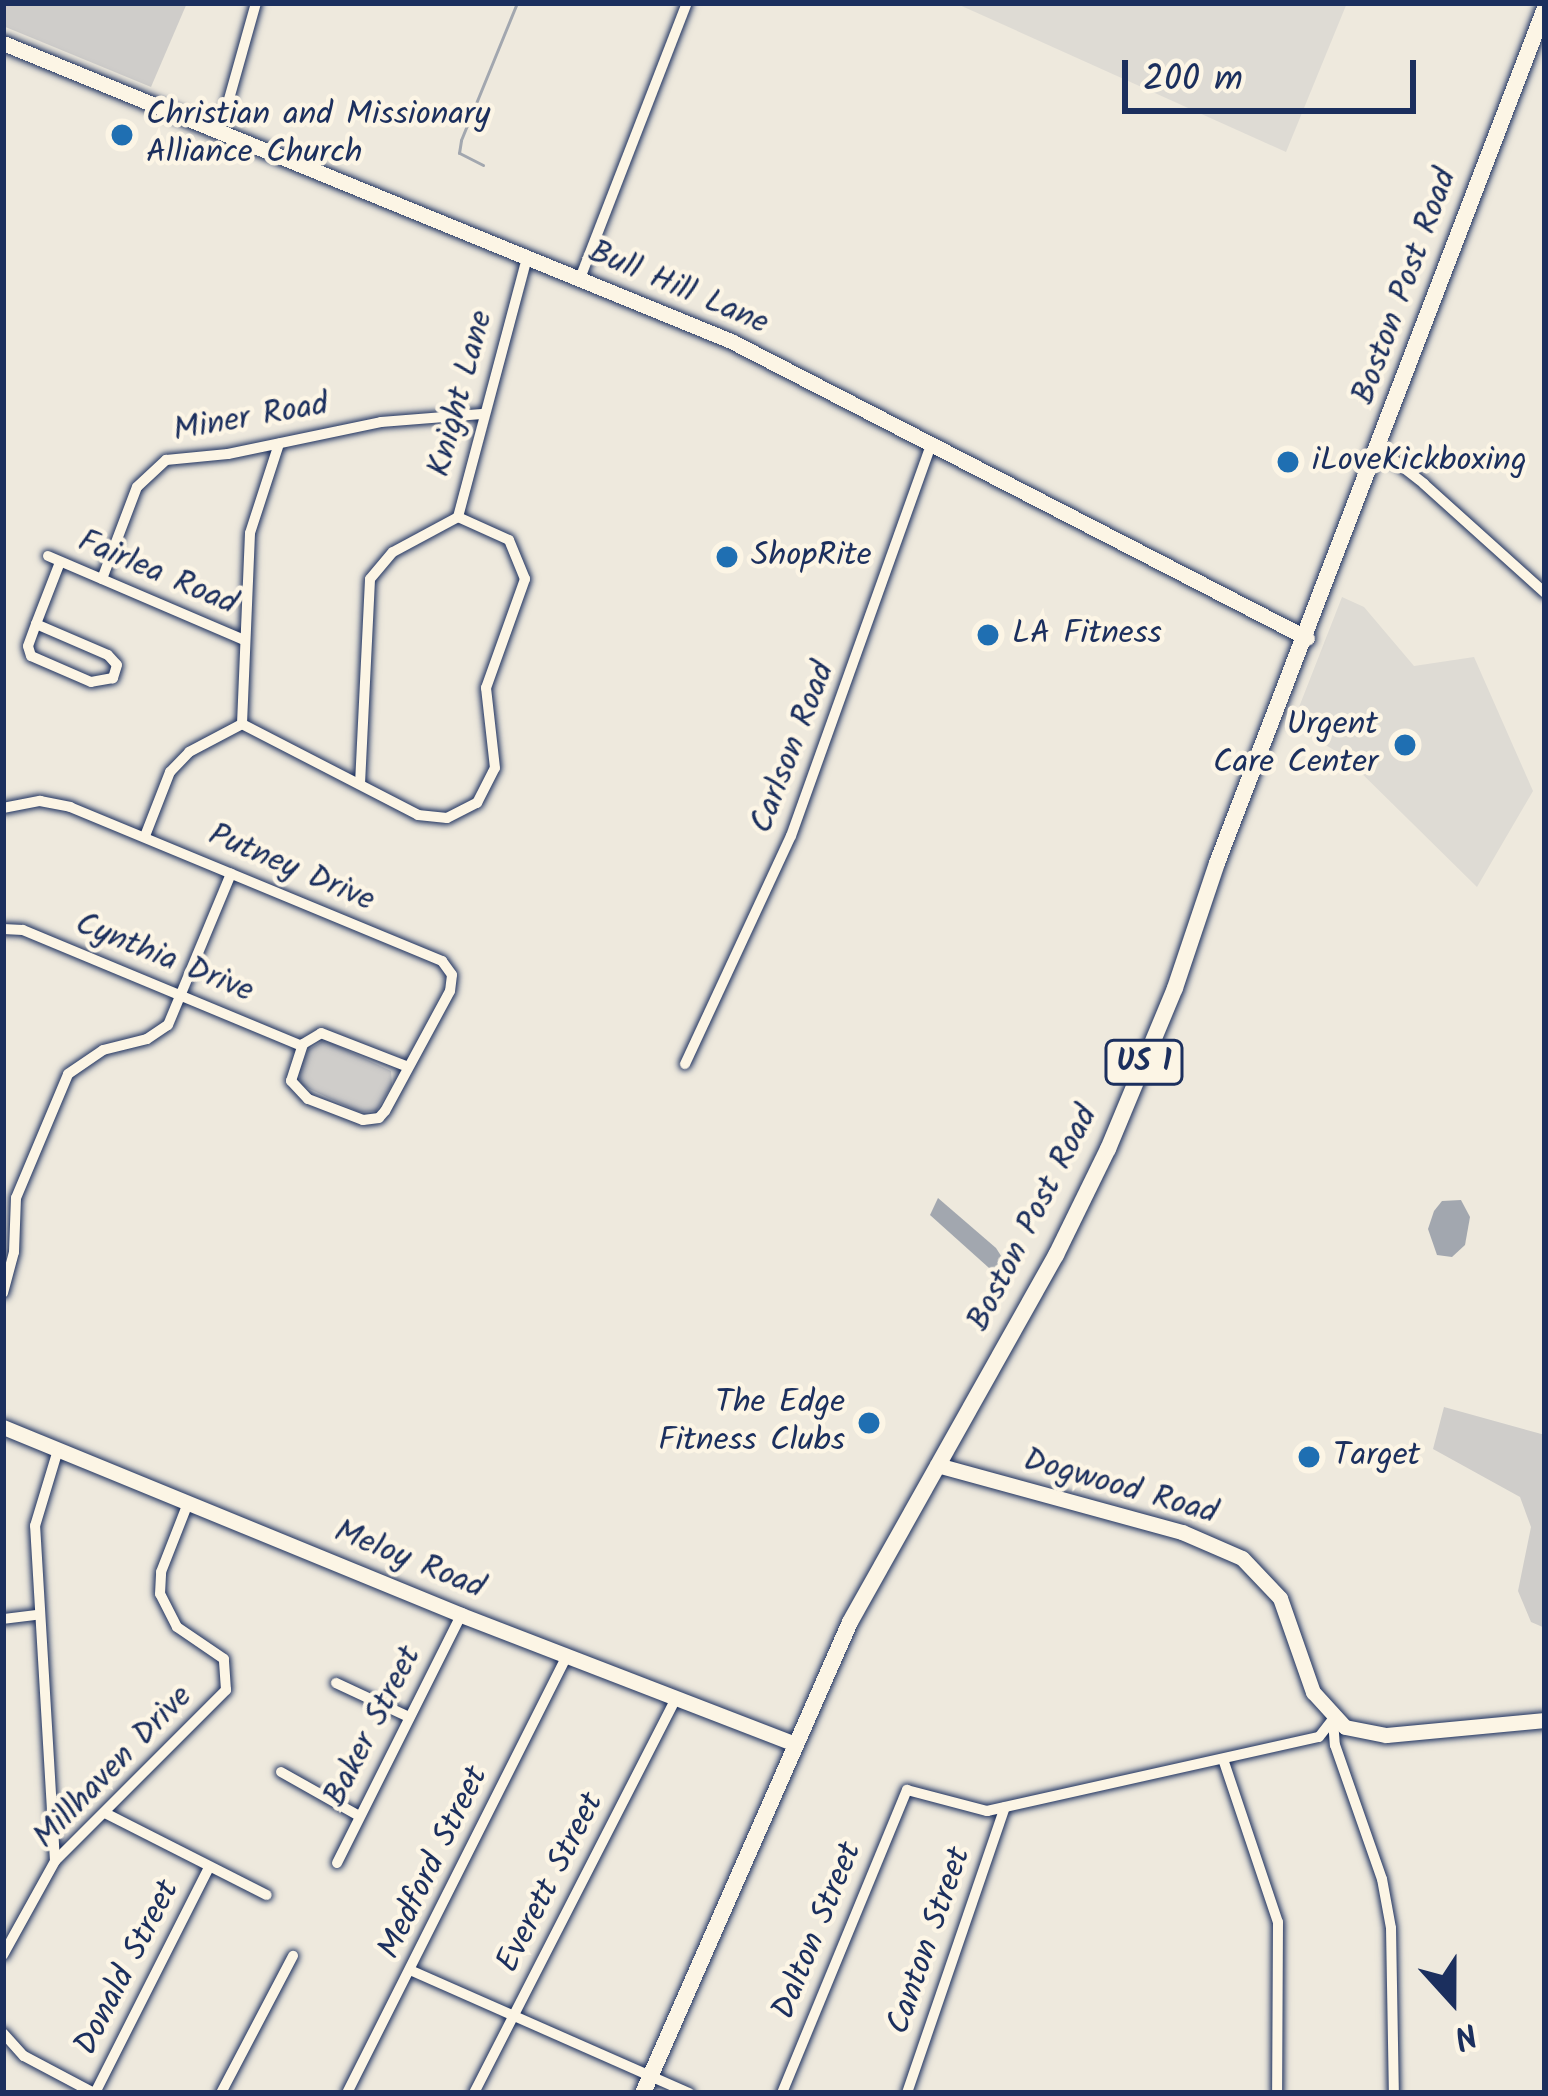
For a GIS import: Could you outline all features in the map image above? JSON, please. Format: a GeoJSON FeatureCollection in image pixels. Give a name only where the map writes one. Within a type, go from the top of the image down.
{"type":"FeatureCollection","features":[{"type":"Feature","properties":{"kind":"main road","name":"Boston Post Road"},"geometry":{"type":"LineString","coordinates":[[643,2093],[850,1622],[1056,1255],[1108,1149],[1545,8]]}},
{"type":"Feature","properties":{"kind":"main road","name":"Bull Hill Lane"},"geometry":{"type":"LineString","coordinates":[[3,43],[731,341],[1307,638]]}},
{"type":"Feature","properties":{"kind":"main road","name":"Meloy Road"},"geometry":{"type":"LineString","coordinates":[[3,1427],[461,1615],[796,1744]]}},
{"type":"Feature","properties":{"kind":"main road","name":"Dogwood Road"},"geometry":{"type":"LineString","coordinates":[[938,1466],[1182,1532],[1241,1558],[1285,1606],[1308,1681],[1333,1719]]}},
{"type":"Feature","properties":{"kind":"main road"},"geometry":{"type":"LineString","coordinates":[[1333,1719],[1354,1730],[1386,1735],[1545,1720]]}},
{"type":"Feature","properties":{"kind":"street"},"geometry":{"type":"LineString","coordinates":[[220,131],[256,3]]}},
{"type":"Feature","properties":{"kind":"street"},"geometry":{"type":"LineString","coordinates":[[580,280],[687,3]]}},
{"type":"Feature","properties":{"kind":"street","name":"Knight Lane"},"geometry":{"type":"LineString","coordinates":[[360,784],[370,579],[393,552],[458,517],[527,258]]}},
{"type":"Feature","properties":{"kind":"street","name":"Miner Road"},"geometry":{"type":"LineString","coordinates":[[102,579],[137,487],[157,464],[381,422],[482,414]]}},
{"type":"Feature","properties":{"kind":"street","name":"Carlson Road"},"geometry":{"type":"LineString","coordinates":[[685,1064],[790,836],[932,443]]}},
{"type":"Feature","properties":{"kind":"street"},"geometry":{"type":"LineString","coordinates":[[242,724],[250,533],[279,444]]}},
{"type":"Feature","properties":{"kind":"street"},"geometry":{"type":"LineString","coordinates":[[1376,455],[1395,461],[1424,484],[1545,593]]}},
{"type":"Feature","properties":{"kind":"street"},"geometry":{"type":"LineString","coordinates":[[242,724],[418,815],[447,818],[477,803],[493,779],[486,688],[523,596],[524,572],[515,546],[503,534],[458,517]]}},
{"type":"Feature","properties":{"kind":"street","name":"Fairlea Road"},"geometry":{"type":"LineString","coordinates":[[36,624],[54,559],[244,640]]}},
{"type":"Feature","properties":{"kind":"street"},"geometry":{"type":"LineString","coordinates":[[36,624],[108,655],[117,665],[113,678],[91,682],[31,656],[28,646],[36,624]]}},
{"type":"Feature","properties":{"kind":"street"},"geometry":{"type":"LineString","coordinates":[[145,836],[170,772],[189,752],[242,724]]}},
{"type":"Feature","properties":{"kind":"street","name":"Putney Drive"},"geometry":{"type":"LineString","coordinates":[[3,808],[58,803],[448,965],[450,992],[408,1067]]}},
{"type":"Feature","properties":{"kind":"street"},"geometry":{"type":"LineString","coordinates":[[3,1293],[14,1252],[16,1198],[68,1075],[103,1050],[161,1032],[231,874]]}},
{"type":"Feature","properties":{"kind":"street","name":"Cynthia Drive"},"geometry":{"type":"LineString","coordinates":[[3,929],[23,931],[302,1046]]}},
{"type":"Feature","properties":{"kind":"street"},"geometry":{"type":"LineString","coordinates":[[329,1034],[408,1067],[381,1115],[363,1120],[296,1091],[291,1078],[302,1046],[314,1035],[329,1034]]}},
{"type":"Feature","properties":{"kind":"street"},"geometry":{"type":"LineString","coordinates":[[55,1861],[35,1526],[58,1450]]}},
{"type":"Feature","properties":{"kind":"street","name":"Millhaven Drive"},"geometry":{"type":"LineString","coordinates":[[3,1954],[55,1861],[229,1684],[224,1659],[177,1627],[160,1594],[161,1572],[188,1503]]}},
{"type":"Feature","properties":{"kind":"street","name":"Baker Street"},"geometry":{"type":"LineString","coordinates":[[337,1863],[461,1615]]}},
{"type":"Feature","properties":{"kind":"street"},"geometry":{"type":"LineString","coordinates":[[3,1619],[38,1616]]}},
{"type":"Feature","properties":{"kind":"street","name":"Medford Street"},"geometry":{"type":"LineString","coordinates":[[347,2093],[567,1655]]}},
{"type":"Feature","properties":{"kind":"street"},"geometry":{"type":"LineString","coordinates":[[336,1683],[410,1717]]}},
{"type":"Feature","properties":{"kind":"street","name":"Everett Street"},"geometry":{"type":"LineString","coordinates":[[474,2093],[676,1698]]}},
{"type":"Feature","properties":{"kind":"street"},"geometry":{"type":"LineString","coordinates":[[1005,1808],[1319,1737],[1333,1719]]}},
{"type":"Feature","properties":{"kind":"street"},"geometry":{"type":"LineString","coordinates":[[1333,1719],[1335,1745],[1382,1880],[1391,1928],[1394,2093]]}},
{"type":"Feature","properties":{"kind":"street"},"geometry":{"type":"LineString","coordinates":[[1223,1762],[1278,1922],[1277,2093]]}},
{"type":"Feature","properties":{"kind":"street"},"geometry":{"type":"LineString","coordinates":[[281,1772],[359,1816]]}},
{"type":"Feature","properties":{"kind":"street","name":"Dalton Street"},"geometry":{"type":"LineString","coordinates":[[782,2093],[907,1790],[973,1811],[1005,1808]]}},
{"type":"Feature","properties":{"kind":"street","name":"Canton Street"},"geometry":{"type":"LineString","coordinates":[[908,2093],[1005,1808]]}},
{"type":"Feature","properties":{"kind":"street"},"geometry":{"type":"LineString","coordinates":[[106,1814],[266,1895]]}},
{"type":"Feature","properties":{"kind":"street","name":"Donald Street"},"geometry":{"type":"LineString","coordinates":[[95,2093],[209,1867]]}},
{"type":"Feature","properties":{"kind":"street"},"geometry":{"type":"LineString","coordinates":[[221,2093],[293,1956]]}},
{"type":"Feature","properties":{"kind":"street"},"geometry":{"type":"LineString","coordinates":[[410,1970],[512,2019],[652,2073],[688,2093]]}},
{"type":"Feature","properties":{"kind":"street"},"geometry":{"type":"LineString","coordinates":[[3,2033],[24,2056],[95,2093]]}},
{"type":"Feature","properties":{"kind":"shaded area"},"geometry":{"type":"Polygon","coordinates":[[[3,3],[187,3],[151,87],[3,26],[3,3]]]}},
{"type":"Feature","properties":{"kind":"shaded area"},"geometry":{"type":"Polygon","coordinates":[[[955,3],[1347,3],[1286,152],[955,3]]]}},
{"type":"Feature","properties":{"kind":"shaded area"},"geometry":{"type":"Polygon","coordinates":[[[1342,597],[1364,607],[1414,666],[1474,657],[1533,791],[1477,887],[1344,756],[1292,725],[1342,597]]]}},
{"type":"Feature","properties":{"kind":"shaded area"},"geometry":{"type":"Polygon","coordinates":[[[325,1040],[391,1071],[392,1085],[376,1111],[359,1112],[301,1085],[299,1071],[308,1050],[325,1040]]]}},
{"type":"Feature","properties":{"kind":"shaded area"},"geometry":{"type":"Polygon","coordinates":[[[938,1198],[996,1248],[1005,1262],[998,1276],[930,1215],[938,1198]]]}},
{"type":"Feature","properties":{"kind":"shaded area"},"geometry":{"type":"Polygon","coordinates":[[[1461,1200],[1470,1217],[1465,1245],[1452,1257],[1437,1255],[1428,1229],[1434,1211],[1442,1201],[1461,1200]]]}},
{"type":"Feature","properties":{"kind":"shaded area"},"geometry":{"type":"Polygon","coordinates":[[[1444,1407],[1545,1435],[1545,1628],[1531,1622],[1518,1591],[1531,1527],[1520,1497],[1433,1449],[1444,1407]]]}},
{"type":"Feature","properties":{"kind":"waterway"},"geometry":{"type":"LineString","coordinates":[[483,165],[459,153],[461,140],[517,3]]}},
{"type":"Feature","properties":{"kind":"place","name":"Christian and Missionary Alliance Church"},"geometry":{"type":"Point","coordinates":[122,135]}},
{"type":"Feature","properties":{"kind":"place","name":"iLoveKickboxing"},"geometry":{"type":"Point","coordinates":[1288,462]}},
{"type":"Feature","properties":{"kind":"place","name":"ShopRite"},"geometry":{"type":"Point","coordinates":[727,557]}},
{"type":"Feature","properties":{"kind":"place","name":"LA Fitness"},"geometry":{"type":"Point","coordinates":[988,635]}},
{"type":"Feature","properties":{"kind":"place","name":"Urgent Care Center"},"geometry":{"type":"Point","coordinates":[1405,745]}},
{"type":"Feature","properties":{"kind":"place","name":"The Edge Fitness Clubs"},"geometry":{"type":"Point","coordinates":[869,1423]}},
{"type":"Feature","properties":{"kind":"place","name":"Target"},"geometry":{"type":"Point","coordinates":[1309,1457]}}]}
